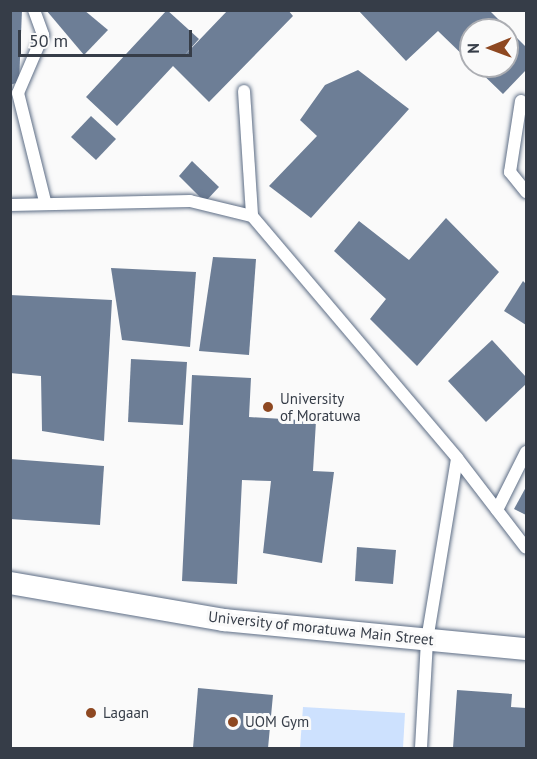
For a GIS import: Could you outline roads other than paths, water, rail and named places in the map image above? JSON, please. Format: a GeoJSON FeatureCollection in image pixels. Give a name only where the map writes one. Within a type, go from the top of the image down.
{"type":"FeatureCollection","features":[{"type":"Feature","properties":{"kind":"street","name":"University of moratuwa Main Street"},"geometry":{"type":"LineString","coordinates":[[10,583],[224,620],[526,649]]}},
{"type":"Feature","properties":{"kind":"lane"},"geometry":{"type":"LineString","coordinates":[[34,10],[43,35],[18,93],[45,201]]}},
{"type":"Feature","properties":{"kind":"lane"},"geometry":{"type":"LineString","coordinates":[[244,91],[252,216]]}},
{"type":"Feature","properties":{"kind":"lane"},"geometry":{"type":"LineString","coordinates":[[521,101],[510,172],[526,192]]}},
{"type":"Feature","properties":{"kind":"lane"},"geometry":{"type":"LineString","coordinates":[[10,205],[45,201],[190,201],[252,216],[457,458],[526,548]]}},
{"type":"Feature","properties":{"kind":"lane"},"geometry":{"type":"LineString","coordinates":[[496,510],[526,452]]}},
{"type":"Feature","properties":{"kind":"lane"},"geometry":{"type":"LineString","coordinates":[[421,748],[427,640],[457,458]]}},
{"type":"Feature","properties":{"kind":"place","name":"University of Moratuwa"},"geometry":{"type":"Point","coordinates":[268,407]}},
{"type":"Feature","properties":{"kind":"place","name":"Lagaan"},"geometry":{"type":"Point","coordinates":[91,713]}},
{"type":"Feature","properties":{"kind":"place","name":"UOM Gym"},"geometry":{"type":"Point","coordinates":[233,722]}}]}
